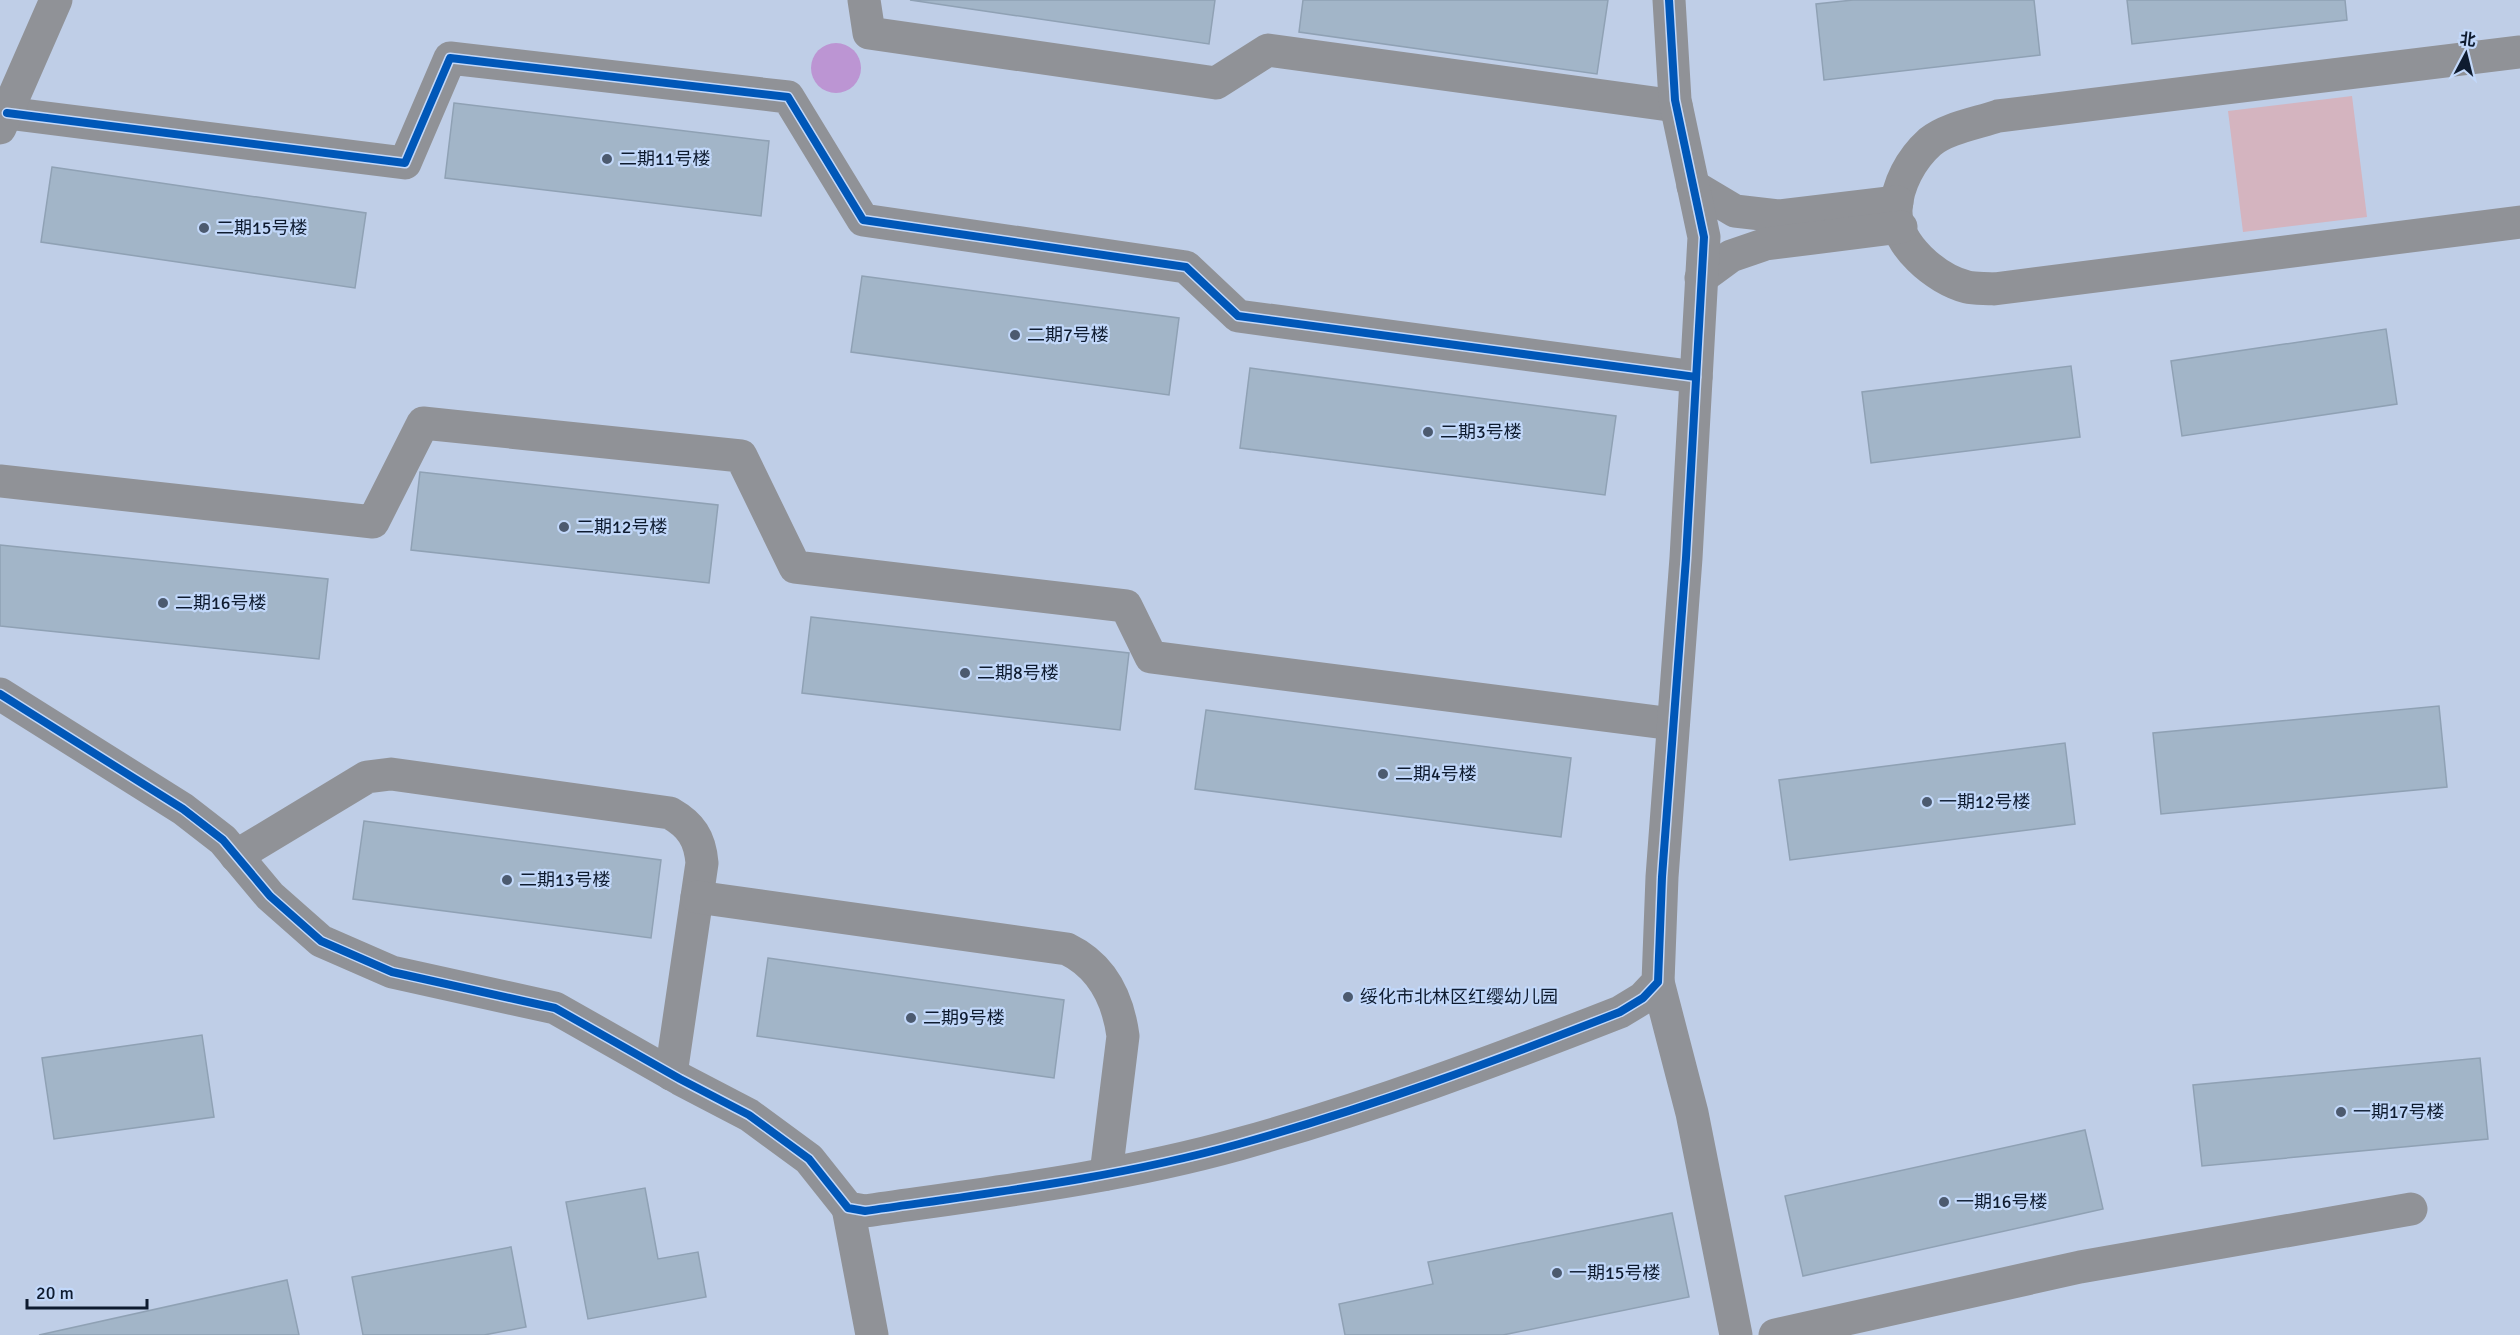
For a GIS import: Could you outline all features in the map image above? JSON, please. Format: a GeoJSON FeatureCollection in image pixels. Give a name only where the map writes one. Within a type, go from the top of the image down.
{"type":"FeatureCollection","features":[{"type":"Feature","properties":{"kind":"street"},"geometry":{"type":"LineString","coordinates":[[56,0],[3,120],[405,163],[450,58],[788,97],[863,220],[1186,267],[1238,316],[1696,376]]}},
{"type":"Feature","properties":{"kind":"street"},"geometry":{"type":"LineString","coordinates":[[864,0],[869,33],[1216,83],[1268,50],[1676,106]]}},
{"type":"Feature","properties":{"kind":"street"},"geometry":{"type":"LineString","coordinates":[[1669,0],[1676,106],[1704,237],[1662,877],[1658,982],[1692,1113],[1736,1335]]}},
{"type":"Feature","properties":{"kind":"street"},"geometry":{"type":"LineString","coordinates":[[2520,52],[1998,116],[1962,127],[1931,141],[1913,162],[1899,185],[1899,215],[1904,236],[1918,257],[1940,275],[1967,287],[1994,289],[2520,222]]}},
{"type":"Feature","properties":{"kind":"street"},"geometry":{"type":"LineString","coordinates":[[1693,186],[1736,211],[1779,216],[1899,215]]}},
{"type":"Feature","properties":{"kind":"street"},"geometry":{"type":"LineString","coordinates":[[1701,278],[1731,256],[1766,244],[1899,215]]}},
{"type":"Feature","properties":{"kind":"street"},"geometry":{"type":"LineString","coordinates":[[0,481],[372,522],[423,423],[741,456],[795,567],[1126,606],[1151,657],[1673,724]]}},
{"type":"Feature","properties":{"kind":"street"},"geometry":{"type":"LineString","coordinates":[[0,694],[183,809],[223,840],[270,896],[321,941],[392,972],[555,1008],[670,1074],[748,1115],[809,1159],[848,1208],[872,1335]]}},
{"type":"Feature","properties":{"kind":"street"},"geometry":{"type":"LineString","coordinates":[[236,856],[367,777],[391,774],[670,813],[688,824],[701,849],[697,897],[670,1074]]}},
{"type":"Feature","properties":{"kind":"street"},"geometry":{"type":"LineString","coordinates":[[697,897],[1067,949],[1084,958],[1110,990],[1120,1014],[1123,1036],[1106,1174]]}},
{"type":"Feature","properties":{"kind":"street"},"geometry":{"type":"LineString","coordinates":[[848,1208],[865,1211],[1053,1185],[1238,1145],[1444,1080],[1620,1012],[1643,998],[1658,982]]}},
{"type":"Feature","properties":{"kind":"street"},"geometry":{"type":"LineString","coordinates":[[1775,1335],[2080,1267],[2411,1209]]}},
{"type":"Feature","properties":{"kind":"shaded area"},"geometry":{"type":"Polygon","coordinates":[[[836,43],[845,45],[856,54],[861,68],[859,77],[850,88],[836,93],[827,91],[816,82],[811,68],[813,59],[822,48],[836,43]]]}},
{"type":"Feature","properties":{"kind":"shaded area"},"geometry":{"type":"Polygon","coordinates":[[[2352,96],[2367,217],[2243,232],[2228,111],[2352,96]]]}},
{"type":"Feature","properties":{"kind":"building"},"geometry":{"type":"Polygon","coordinates":[[[910,0],[1215,0],[1209,44],[910,0]]]}},
{"type":"Feature","properties":{"kind":"building"},"geometry":{"type":"Polygon","coordinates":[[[1303,0],[1608,0],[1597,74],[1299,32],[1303,0]]]}},
{"type":"Feature","properties":{"kind":"building"},"geometry":{"type":"Polygon","coordinates":[[[1853,0],[2034,0],[2040,55],[1824,80],[1816,4],[1853,0]]]}},
{"type":"Feature","properties":{"kind":"building"},"geometry":{"type":"Polygon","coordinates":[[[2127,0],[2345,0],[2347,20],[2132,44],[2127,0]]]}},
{"type":"Feature","properties":{"kind":"building","name":"二期11号楼"},"geometry":{"type":"Polygon","coordinates":[[[454,103],[769,141],[761,216],[445,178],[454,103]]]}},
{"type":"Feature","properties":{"kind":"building","name":"二期15号楼"},"geometry":{"type":"Polygon","coordinates":[[[52,167],[366,213],[355,288],[41,242],[52,167]]]}},
{"type":"Feature","properties":{"kind":"building","name":"二期7号楼"},"geometry":{"type":"Polygon","coordinates":[[[862,276],[1179,318],[1169,395],[851,352],[862,276]]]}},
{"type":"Feature","properties":{"kind":"building"},"geometry":{"type":"Polygon","coordinates":[[[2386,329],[2397,404],[2182,436],[2171,361],[2386,329]]]}},
{"type":"Feature","properties":{"kind":"building"},"geometry":{"type":"Polygon","coordinates":[[[2071,366],[2080,437],[1871,463],[1862,392],[2071,366]]]}},
{"type":"Feature","properties":{"kind":"building","name":"二期3号楼"},"geometry":{"type":"Polygon","coordinates":[[[1250,368],[1616,416],[1605,495],[1240,448],[1250,368]]]}},
{"type":"Feature","properties":{"kind":"building","name":"二期12号楼"},"geometry":{"type":"Polygon","coordinates":[[[420,472],[718,505],[709,583],[411,550],[420,472]]]}},
{"type":"Feature","properties":{"kind":"building","name":"二期16号楼"},"geometry":{"type":"Polygon","coordinates":[[[0,545],[328,579],[319,659],[0,626],[0,545]]]}},
{"type":"Feature","properties":{"kind":"building","name":"二期8号楼"},"geometry":{"type":"Polygon","coordinates":[[[811,617],[1129,653],[1120,730],[802,693],[811,617]]]}},
{"type":"Feature","properties":{"kind":"building"},"geometry":{"type":"Polygon","coordinates":[[[2439,706],[2447,787],[2161,814],[2153,733],[2439,706]]]}},
{"type":"Feature","properties":{"kind":"building","name":"二期4号楼"},"geometry":{"type":"Polygon","coordinates":[[[1206,710],[1571,758],[1561,837],[1195,789],[1206,710]]]}},
{"type":"Feature","properties":{"kind":"building","name":"一期12号楼"},"geometry":{"type":"Polygon","coordinates":[[[2065,743],[2075,824],[1790,860],[1779,780],[2065,743]]]}},
{"type":"Feature","properties":{"kind":"building","name":"二期13号楼"},"geometry":{"type":"Polygon","coordinates":[[[364,821],[661,860],[651,938],[353,899],[364,821]]]}},
{"type":"Feature","properties":{"kind":"building","name":"二期9号楼"},"geometry":{"type":"Polygon","coordinates":[[[768,958],[1064,1000],[1054,1078],[757,1036],[768,958]]]}},
{"type":"Feature","properties":{"kind":"building"},"geometry":{"type":"Polygon","coordinates":[[[202,1035],[214,1117],[54,1139],[42,1058],[202,1035]]]}},
{"type":"Feature","properties":{"kind":"building","name":"一期17号楼"},"geometry":{"type":"Polygon","coordinates":[[[2480,1058],[2488,1139],[2202,1166],[2193,1085],[2480,1058]]]}},
{"type":"Feature","properties":{"kind":"building","name":"一期16号楼"},"geometry":{"type":"Polygon","coordinates":[[[2085,1130],[2103,1209],[1803,1276],[1785,1196],[2085,1130]]]}},
{"type":"Feature","properties":{"kind":"building"},"geometry":{"type":"Polygon","coordinates":[[[645,1188],[658,1259],[698,1252],[706,1297],[588,1319],[566,1202],[645,1188]]]}},
{"type":"Feature","properties":{"kind":"building","name":"一期15号楼"},"geometry":{"type":"Polygon","coordinates":[[[1672,1213],[1689,1297],[1503,1335],[1345,1335],[1339,1304],[1433,1284],[1428,1262],[1672,1213]]]}},
{"type":"Feature","properties":{"kind":"building"},"geometry":{"type":"Polygon","coordinates":[[[511,1247],[526,1327],[484,1335],[363,1335],[352,1277],[511,1247]]]}},
{"type":"Feature","properties":{"kind":"building"},"geometry":{"type":"Polygon","coordinates":[[[287,1280],[299,1335],[39,1335],[287,1280]]]}},
{"type":"Feature","properties":{"kind":"cycle path"},"geometry":{"type":"LineString","coordinates":[[0,694],[183,809],[223,840],[270,896],[321,941],[392,972],[555,1008],[680,1079],[749,1115],[809,1159],[848,1208],[865,1211],[1006,1191],[1193,1156],[1288,1130],[1384,1099],[1479,1066],[1620,1012],[1643,998],[1658,982],[1662,877],[1686,558],[1704,237],[1675,100],[1669,0]]}},
{"type":"Feature","properties":{"kind":"cycle path"},"geometry":{"type":"LineString","coordinates":[[7,113],[405,163],[450,58],[788,97],[863,220],[1186,267],[1238,316],[1696,377]]}},
{"type":"Feature","properties":{"kind":"place","name":"二期11号楼"},"geometry":{"type":"Point","coordinates":[607,159]}},
{"type":"Feature","properties":{"kind":"place","name":"二期15号楼"},"geometry":{"type":"Point","coordinates":[204,228]}},
{"type":"Feature","properties":{"kind":"place","name":"二期7号楼"},"geometry":{"type":"Point","coordinates":[1015,335]}},
{"type":"Feature","properties":{"kind":"place","name":"二期3号楼"},"geometry":{"type":"Point","coordinates":[1428,432]}},
{"type":"Feature","properties":{"kind":"place","name":"二期12号楼"},"geometry":{"type":"Point","coordinates":[564,527]}},
{"type":"Feature","properties":{"kind":"place","name":"二期16号楼"},"geometry":{"type":"Point","coordinates":[163,603]}},
{"type":"Feature","properties":{"kind":"place","name":"二期8号楼"},"geometry":{"type":"Point","coordinates":[965,673]}},
{"type":"Feature","properties":{"kind":"place","name":"二期4号楼"},"geometry":{"type":"Point","coordinates":[1383,774]}},
{"type":"Feature","properties":{"kind":"place","name":"一期12号楼"},"geometry":{"type":"Point","coordinates":[1927,802]}},
{"type":"Feature","properties":{"kind":"place","name":"二期13号楼"},"geometry":{"type":"Point","coordinates":[507,880]}},
{"type":"Feature","properties":{"kind":"place","name":"绥化市北林区红缨幼儿园"},"geometry":{"type":"Point","coordinates":[1348,997]}},
{"type":"Feature","properties":{"kind":"place","name":"二期9号楼"},"geometry":{"type":"Point","coordinates":[911,1018]}},
{"type":"Feature","properties":{"kind":"place","name":"一期17号楼"},"geometry":{"type":"Point","coordinates":[2341,1112]}},
{"type":"Feature","properties":{"kind":"place","name":"一期16号楼"},"geometry":{"type":"Point","coordinates":[1944,1202]}},
{"type":"Feature","properties":{"kind":"place","name":"一期15号楼"},"geometry":{"type":"Point","coordinates":[1557,1273]}}]}
